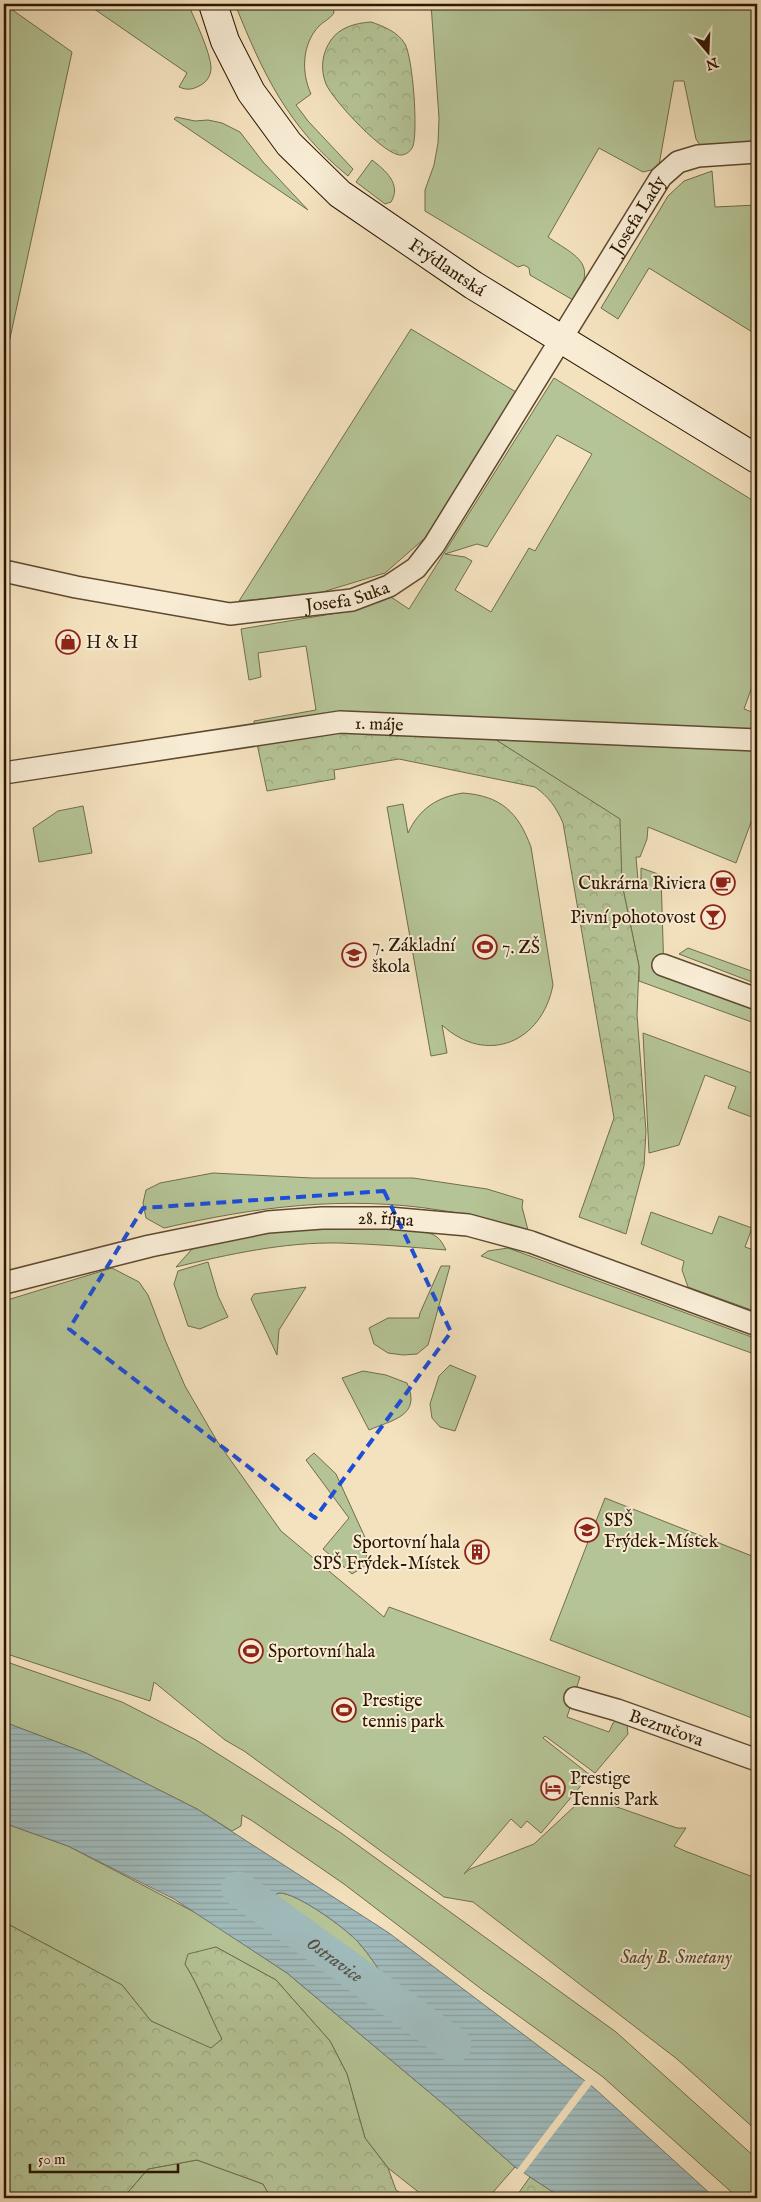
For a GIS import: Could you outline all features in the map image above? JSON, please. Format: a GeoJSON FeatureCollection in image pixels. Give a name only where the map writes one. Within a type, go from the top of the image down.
{"type":"FeatureCollection","features":[{"type":"Feature","properties":{"kind":"street","name":"Frýdlantská"},"geometry":{"type":"LineString","coordinates":[[213,4],[225,41],[251,92],[289,144],[317,174],[358,208],[427,255],[757,459]]}},
{"type":"Feature","properties":{"kind":"street","name":"Josefa Lady"},"geometry":{"type":"LineString","coordinates":[[563,339],[662,177],[678,162],[698,156],[757,152]]}},
{"type":"Feature","properties":{"kind":"street","name":"Josefa Suka"},"geometry":{"type":"LineString","coordinates":[[4,571],[76,587],[230,614],[352,600],[389,586],[416,568],[434,545],[563,339]]}},
{"type":"Feature","properties":{"kind":"street","name":"1. máje"},"geometry":{"type":"LineString","coordinates":[[4,773],[340,722],[757,740]]}},
{"type":"Feature","properties":{"kind":"street"},"geometry":{"type":"LineString","coordinates":[[663,965],[757,999]]}},
{"type":"Feature","properties":{"kind":"street","name":"28. října"},"geometry":{"type":"LineString","coordinates":[[4,1283],[150,1246],[268,1222],[322,1218],[388,1218],[468,1225],[531,1242],[757,1326]]}},
{"type":"Feature","properties":{"kind":"street","name":"Bezručova"},"geometry":{"type":"LineString","coordinates":[[575,1698],[617,1710],[757,1760]]}},
{"type":"Feature","properties":{"kind":"highlighted area"},"geometry":{"type":"Polygon","coordinates":[[[384,1191],[451,1332],[315,1518],[69,1329],[143,1208],[384,1191]]]}},
{"type":"Feature","properties":{"kind":"green space"},"geometry":{"type":"Polygon","coordinates":[[[4,4],[72,52],[4,366],[4,4]]]}},
{"type":"Feature","properties":{"kind":"green space"},"geometry":{"type":"Polygon","coordinates":[[[87,4],[188,4],[208,54],[211,68],[208,79],[202,85],[194,88],[179,87],[187,73],[87,4]]]}},
{"type":"Feature","properties":{"kind":"green space"},"geometry":{"type":"Polygon","coordinates":[[[235,4],[333,4],[334,13],[313,33],[306,50],[306,77],[311,94],[296,105],[308,121],[353,169],[348,176],[327,157],[293,119],[267,76],[235,4]]]}},
{"type":"Feature","properties":{"kind":"green space"},"geometry":{"type":"Polygon","coordinates":[[[431,4],[757,4],[757,143],[700,145],[696,139],[684,81],[674,81],[659,165],[655,169],[643,172],[599,148],[548,237],[575,256],[581,262],[584,269],[581,287],[573,300],[530,275],[529,268],[524,265],[518,267],[425,211],[425,190],[434,165],[438,143],[439,118],[431,4]]]}},
{"type":"Feature","properties":{"kind":"green space"},"geometry":{"type":"Polygon","coordinates":[[[371,22],[398,36],[405,44],[408,52],[414,95],[415,125],[413,146],[407,153],[402,155],[384,147],[360,126],[338,102],[324,78],[324,56],[331,40],[349,26],[371,22]]]}},
{"type":"Feature","properties":{"kind":"green space"},"geometry":{"type":"Polygon","coordinates":[[[176,117],[195,121],[208,120],[222,123],[240,132],[263,162],[308,210],[174,119],[176,117]]]}},
{"type":"Feature","properties":{"kind":"green space"},"geometry":{"type":"Polygon","coordinates":[[[372,160],[391,178],[394,195],[391,202],[385,204],[356,182],[372,160]]]}},
{"type":"Feature","properties":{"kind":"green space"},"geometry":{"type":"Polygon","coordinates":[[[712,171],[715,207],[757,205],[757,335],[649,268],[618,319],[601,308],[668,196],[684,181],[712,171]]]}},
{"type":"Feature","properties":{"kind":"green space"},"geometry":{"type":"Polygon","coordinates":[[[411,329],[516,392],[425,538],[385,573],[316,594],[239,601],[411,329]]]}},
{"type":"Feature","properties":{"kind":"green space"},"geometry":{"type":"Polygon","coordinates":[[[554,378],[757,503],[757,673],[744,709],[757,714],[757,806],[736,863],[648,827],[647,839],[640,857],[636,857],[638,880],[641,879],[641,868],[661,875],[664,975],[757,1010],[757,1024],[639,981],[639,966],[622,884],[619,819],[479,729],[255,734],[254,721],[316,710],[306,646],[258,653],[261,677],[249,680],[241,629],[355,610],[391,597],[409,609],[554,378]],[[557,435],[487,547],[477,544],[445,554],[465,557],[472,561],[455,590],[491,612],[529,548],[535,551],[592,454],[557,435]]]}},
{"type":"Feature","properties":{"kind":"green space"},"geometry":{"type":"Polygon","coordinates":[[[479,729],[620,819],[622,884],[639,966],[637,1015],[646,1131],[644,1166],[626,1234],[579,1217],[614,1118],[563,823],[552,803],[535,787],[399,759],[334,770],[335,779],[267,791],[255,734],[479,729]]]}},
{"type":"Feature","properties":{"kind":"green space"},"geometry":{"type":"Polygon","coordinates":[[[463,793],[498,802],[514,815],[526,835],[531,847],[553,985],[547,1005],[537,1021],[525,1034],[510,1042],[494,1045],[477,1044],[459,1037],[442,1025],[447,1053],[431,1056],[387,807],[403,804],[408,833],[423,811],[437,801],[463,793]]]}},
{"type":"Feature","properties":{"kind":"green space"},"geometry":{"type":"Polygon","coordinates":[[[83,806],[92,853],[39,862],[33,828],[58,811],[83,806]]]}},
{"type":"Feature","properties":{"kind":"green space"},"geometry":{"type":"Polygon","coordinates":[[[688,948],[757,973],[757,984],[679,954],[688,948]]]}},
{"type":"Feature","properties":{"kind":"green space"},"geometry":{"type":"Polygon","coordinates":[[[643,1033],[757,1075],[757,1119],[728,1108],[736,1087],[705,1075],[679,1145],[649,1153],[643,1033]]]}},
{"type":"Feature","properties":{"kind":"green space"},"geometry":{"type":"Polygon","coordinates":[[[213,1173],[312,1178],[413,1178],[487,1189],[523,1200],[522,1207],[528,1230],[450,1212],[369,1204],[335,1204],[266,1209],[164,1228],[146,1218],[143,1203],[146,1190],[160,1183],[213,1173]]]}},
{"type":"Feature","properties":{"kind":"green space"},"geometry":{"type":"Polygon","coordinates":[[[651,1212],[712,1234],[719,1216],[752,1228],[745,1247],[757,1251],[757,1312],[688,1287],[682,1270],[684,1261],[641,1244],[651,1212]]]}},
{"type":"Feature","properties":{"kind":"green space"},"geometry":{"type":"Polygon","coordinates":[[[301,1227],[372,1227],[413,1230],[437,1237],[446,1250],[366,1244],[298,1244],[257,1250],[176,1267],[192,1249],[252,1234],[301,1227]]]}},
{"type":"Feature","properties":{"kind":"green space"},"geometry":{"type":"Polygon","coordinates":[[[508,1248],[757,1339],[757,1355],[481,1256],[488,1251],[508,1248]]]}},
{"type":"Feature","properties":{"kind":"green space"},"geometry":{"type":"Polygon","coordinates":[[[208,1262],[218,1296],[228,1317],[200,1329],[188,1326],[174,1284],[178,1271],[208,1262]]]}},
{"type":"Feature","properties":{"kind":"green space"},"geometry":{"type":"Polygon","coordinates":[[[441,1266],[450,1266],[428,1345],[417,1354],[403,1355],[388,1353],[374,1344],[369,1328],[388,1318],[419,1318],[441,1266]]]}},
{"type":"Feature","properties":{"kind":"green space","name":"Sady B. Smetany"},"geometry":{"type":"Polygon","coordinates":[[[112,1268],[139,1282],[148,1295],[185,1386],[217,1441],[281,1531],[384,1617],[389,1607],[580,1677],[567,1717],[609,1732],[616,1721],[627,1725],[628,1734],[595,1773],[545,1736],[543,1738],[590,1775],[541,1833],[527,1821],[521,1828],[511,1819],[464,1874],[470,1869],[534,1844],[578,1803],[583,1805],[597,1800],[677,1828],[686,1828],[674,1846],[685,1851],[753,1877],[757,1865],[757,2131],[677,2059],[473,1902],[444,1897],[244,1751],[225,1740],[154,1682],[150,1701],[4,1653],[4,1301],[112,1268]]]}},
{"type":"Feature","properties":{"kind":"green space"},"geometry":{"type":"Polygon","coordinates":[[[306,1287],[279,1330],[277,1355],[251,1299],[254,1294],[306,1287]]]}},
{"type":"Feature","properties":{"kind":"green space"},"geometry":{"type":"Polygon","coordinates":[[[450,1365],[476,1376],[455,1431],[440,1427],[432,1418],[430,1404],[439,1376],[450,1365]]]}},
{"type":"Feature","properties":{"kind":"green space"},"geometry":{"type":"Polygon","coordinates":[[[363,1371],[386,1375],[407,1383],[411,1394],[411,1403],[408,1410],[395,1419],[369,1430],[342,1378],[363,1371]]]}},
{"type":"Feature","properties":{"kind":"green space"},"geometry":{"type":"Polygon","coordinates":[[[314,1453],[336,1474],[368,1544],[365,1566],[352,1574],[323,1549],[349,1518],[306,1460],[314,1453]]]}},
{"type":"Feature","properties":{"kind":"green space"},"geometry":{"type":"Polygon","coordinates":[[[605,1498],[757,1558],[757,1720],[550,1640],[605,1498]]]}},
{"type":"Feature","properties":{"kind":"green space"},"geometry":{"type":"Polygon","coordinates":[[[4,1661],[122,1702],[196,1740],[341,1833],[616,2032],[757,2159],[757,2198],[738,2198],[603,2077],[484,1991],[344,1884],[251,1820],[242,1815],[241,1826],[232,1831],[197,1809],[86,1753],[4,1722],[4,1661]]]}},
{"type":"Feature","properties":{"kind":"green space"},"geometry":{"type":"Polygon","coordinates":[[[4,1823],[68,1846],[198,1914],[287,1973],[447,2107],[515,2167],[488,2198],[426,2198],[388,2168],[365,2138],[347,2074],[330,2041],[276,1980],[216,1947],[205,1951],[185,1964],[222,2039],[211,2049],[151,2021],[122,1985],[4,1922],[4,1823]]]}},
{"type":"Feature","properties":{"kind":"green space"},"geometry":{"type":"Polygon","coordinates":[[[279,1893],[297,1898],[309,1905],[353,1937],[392,1985],[413,1996],[419,2007],[420,2016],[413,2018],[396,2007],[353,1957],[290,1933],[279,1920],[271,1901],[274,1895],[279,1893]]]}},
{"type":"Feature","properties":{"kind":"green space"},"geometry":{"type":"Polygon","coordinates":[[[4,1922],[122,1985],[151,2021],[211,2048],[222,2039],[185,1964],[188,1954],[216,1947],[276,1980],[330,2041],[347,2074],[365,2138],[388,2168],[396,2190],[408,2198],[271,2198],[263,2184],[197,2160],[148,2169],[123,2198],[4,2198],[4,1922]]]}},
{"type":"Feature","properties":{"kind":"green space"},"geometry":{"type":"Polygon","coordinates":[[[197,2160],[263,2184],[271,2198],[123,2198],[148,2169],[197,2160]]]}},
{"type":"Feature","properties":{"kind":"green space"},"geometry":{"type":"Polygon","coordinates":[[[530,2177],[562,2198],[515,2198],[530,2177]]]}},
{"type":"Feature","properties":{"kind":"water"},"geometry":{"type":"Polygon","coordinates":[[[4,1722],[86,1753],[197,1809],[389,1933],[593,2087],[715,2198],[562,2198],[515,2167],[447,2107],[287,1973],[174,1899],[68,1846],[4,1823],[4,1722]],[[279,1893],[274,1895],[271,1901],[279,1920],[290,1933],[353,1957],[396,2007],[412,2018],[420,2016],[419,2007],[413,1996],[392,1985],[353,1937],[321,1912],[287,1894],[279,1893]]]}},
{"type":"Feature","properties":{"kind":"pier"},"geometry":{"type":"Polygon","coordinates":[[[586,2079],[592,2084],[522,2175],[516,2171],[586,2079]]]}},
{"type":"Feature","properties":{"kind":"waterway","name":"Ostravice"},"geometry":{"type":"LineString","coordinates":[[239,1889],[454,2045]]}},
{"type":"Feature","properties":{"kind":"place","name":"H & H"},"geometry":{"type":"Point","coordinates":[68,642]}},
{"type":"Feature","properties":{"kind":"place","name":"Cukrárna Riviera"},"geometry":{"type":"Point","coordinates":[723,883]}},
{"type":"Feature","properties":{"kind":"place","name":"Pivní pohotovost"},"geometry":{"type":"Point","coordinates":[713,917]}},
{"type":"Feature","properties":{"kind":"place","name":"7. ZŠ"},"geometry":{"type":"Point","coordinates":[485,947]}},
{"type":"Feature","properties":{"kind":"place","name":"7. Základní škola"},"geometry":{"type":"Point","coordinates":[354,955]}},
{"type":"Feature","properties":{"kind":"place","name":"SPŠ Frýdek-Místek"},"geometry":{"type":"Point","coordinates":[587,1530]}},
{"type":"Feature","properties":{"kind":"place","name":"Sportovní hala SPŠ Frýdek-Místek"},"geometry":{"type":"Point","coordinates":[477,1552]}},
{"type":"Feature","properties":{"kind":"place","name":"Sportovní hala"},"geometry":{"type":"Point","coordinates":[251,1651]}},
{"type":"Feature","properties":{"kind":"place","name":"Prestige tennis park"},"geometry":{"type":"Point","coordinates":[344,1710]}},
{"type":"Feature","properties":{"kind":"place","name":"Prestige Tennis Park"},"geometry":{"type":"Point","coordinates":[553,1788]}}]}
